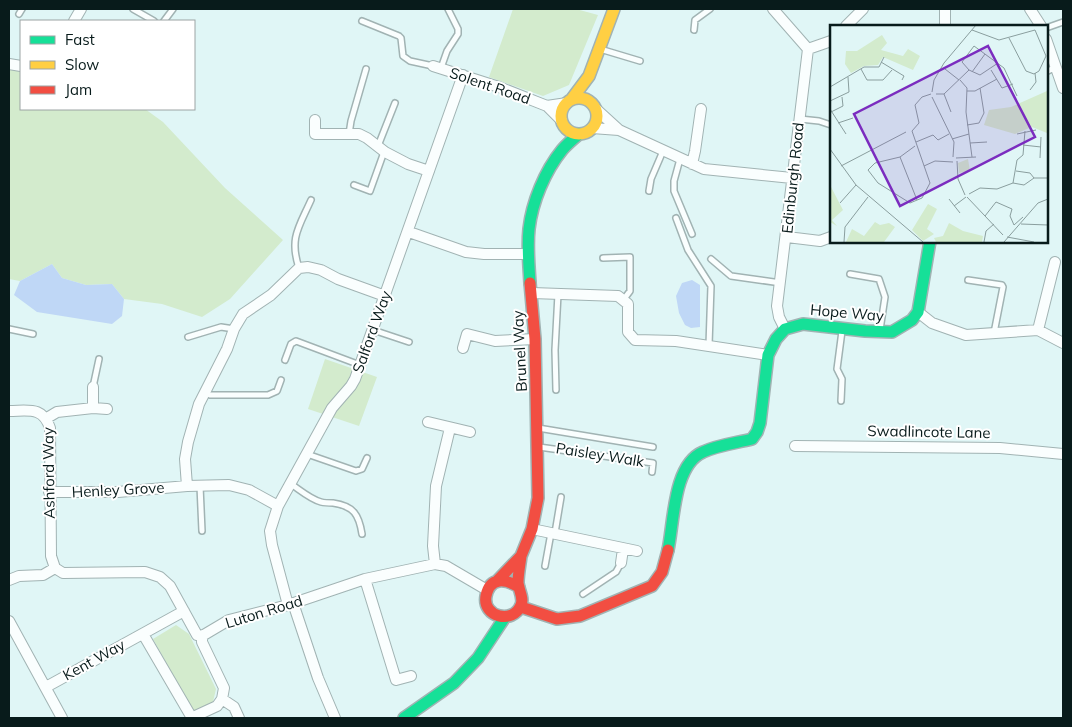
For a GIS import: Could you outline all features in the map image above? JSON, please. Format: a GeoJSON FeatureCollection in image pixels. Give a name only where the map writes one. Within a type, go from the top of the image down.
{"type":"FeatureCollection","features":[{"type":"Feature","properties":{"kind":"street"},"geometry":{"type":"LineString","coordinates":[[75,20],[81,9]]}},
{"type":"Feature","properties":{"kind":"street"},"geometry":{"type":"LineString","coordinates":[[589,76],[596,121],[592,128],[585,133],[573,133],[563,124],[562,111],[589,76],[614,9]]}},
{"type":"Feature","properties":{"kind":"street"},"geometry":{"type":"LineString","coordinates":[[773,9],[808,49],[830,41]]}},
{"type":"Feature","properties":{"kind":"street"},"geometry":{"type":"LineString","coordinates":[[847,25],[863,9]]}},
{"type":"Feature","properties":{"kind":"street"},"geometry":{"type":"LineString","coordinates":[[945,9],[945,25]]}},
{"type":"Feature","properties":{"kind":"street"},"geometry":{"type":"LineString","coordinates":[[1030,9],[1040,25]]}},
{"type":"Feature","properties":{"kind":"street"},"geometry":{"type":"LineString","coordinates":[[1047,42],[1063,88]]}},
{"type":"Feature","properties":{"kind":"street","name":"Edinburgh Road"},"geometry":{"type":"LineString","coordinates":[[785,329],[779,317],[777,306],[787,237],[792,178],[808,49]]}},
{"type":"Feature","properties":{"kind":"street","name":"Solent Road"},"geometry":{"type":"LineString","coordinates":[[437,67],[500,87],[546,106],[563,124]]}},
{"type":"Feature","properties":{"kind":"street","name":"Salford Way"},"geometry":{"type":"LineString","coordinates":[[334,718],[291,604],[272,546],[270,531],[278,506],[332,408],[351,386],[360,365],[409,232],[463,76]]}},
{"type":"Feature","properties":{"kind":"street"},"geometry":{"type":"LineString","coordinates":[[569,101],[582,98],[619,130],[704,169],[792,178]]}},
{"type":"Feature","properties":{"kind":"street","name":"Solent Road"},"geometry":{"type":"LineString","coordinates":[[546,106],[569,101]]}},
{"type":"Feature","properties":{"kind":"street"},"geometry":{"type":"LineString","coordinates":[[692,164],[701,109]]}},
{"type":"Feature","properties":{"kind":"street"},"geometry":{"type":"LineString","coordinates":[[315,120],[315,134],[359,134],[408,164],[429,171]]}},
{"type":"Feature","properties":{"kind":"street","name":"Brunel Way"},"geometry":{"type":"LineString","coordinates":[[562,150],[563,124]]}},
{"type":"Feature","properties":{"kind":"street"},"geometry":{"type":"LineString","coordinates":[[592,128],[619,130]]}},
{"type":"Feature","properties":{"kind":"street","name":"Brunel Way"},"geometry":{"type":"LineString","coordinates":[[519,587],[521,556],[532,529],[538,498],[536,339],[528,254],[530,228],[535,202],[547,174],[562,150],[579,134]]}},
{"type":"Feature","properties":{"kind":"street"},"geometry":{"type":"LineString","coordinates":[[409,232],[466,252],[528,254]]}},
{"type":"Feature","properties":{"kind":"street"},"geometry":{"type":"LineString","coordinates":[[787,237],[820,241],[830,237]]}},
{"type":"Feature","properties":{"kind":"street"},"geometry":{"type":"LineString","coordinates":[[930,242],[918,312],[932,323],[966,336],[1038,330],[1063,342]]}},
{"type":"Feature","properties":{"kind":"street"},"geometry":{"type":"LineString","coordinates":[[1038,330],[1055,262]]}},
{"type":"Feature","properties":{"kind":"street"},"geometry":{"type":"LineString","coordinates":[[187,486],[185,459],[199,404],[227,349],[234,329],[244,314],[271,295],[299,268],[308,267],[321,270],[338,279],[385,296]]}},
{"type":"Feature","properties":{"kind":"street"},"geometry":{"type":"LineString","coordinates":[[532,294],[618,296],[628,304],[628,332],[636,340],[676,341],[768,355]]}},
{"type":"Feature","properties":{"kind":"street","name":"Hope Way"},"geometry":{"type":"LineString","coordinates":[[785,329],[803,324],[892,332],[912,320],[918,312]]}},
{"type":"Feature","properties":{"kind":"street"},"geometry":{"type":"LineString","coordinates":[[521,606],[557,619],[580,616],[652,586],[660,578],[664,569],[674,526],[679,483],[690,462],[701,453],[752,439],[757,432],[760,423],[768,355],[776,339],[785,329]]}},
{"type":"Feature","properties":{"kind":"street"},"geometry":{"type":"LineString","coordinates":[[463,348],[467,334],[495,341],[536,339]]}},
{"type":"Feature","properties":{"kind":"street"},"geometry":{"type":"LineString","coordinates":[[93,388],[93,408]]}},
{"type":"Feature","properties":{"kind":"street"},"geometry":{"type":"LineString","coordinates":[[47,418],[57,412],[93,408],[107,409]]}},
{"type":"Feature","properties":{"kind":"street","name":"Ashford Way"},"geometry":{"type":"LineString","coordinates":[[9,411],[38,411],[47,418],[50,428],[51,556],[56,568]]}},
{"type":"Feature","properties":{"kind":"street"},"geometry":{"type":"LineString","coordinates":[[428,422],[470,432]]}},
{"type":"Feature","properties":{"kind":"street"},"geometry":{"type":"LineString","coordinates":[[450,428],[436,486],[433,546],[435,564],[446,566],[492,586]]}},
{"type":"Feature","properties":{"kind":"street","name":"Swadlincote Lane"},"geometry":{"type":"LineString","coordinates":[[795,446],[1000,448],[1063,454]]}},
{"type":"Feature","properties":{"kind":"street","name":"Henley Grove"},"geometry":{"type":"LineString","coordinates":[[49,492],[118,492],[187,486],[230,485],[249,490],[278,506]]}},
{"type":"Feature","properties":{"kind":"street"},"geometry":{"type":"LineString","coordinates":[[532,529],[637,551]]}},
{"type":"Feature","properties":{"kind":"street"},"geometry":{"type":"LineString","coordinates":[[621,563],[623,549]]}},
{"type":"Feature","properties":{"kind":"street","name":"Brunel Way"},"geometry":{"type":"LineString","coordinates":[[492,586],[521,556]]}},
{"type":"Feature","properties":{"kind":"street","name":"Luton Road"},"geometry":{"type":"LineString","coordinates":[[202,636],[229,620],[291,604],[365,579],[435,564]]}},
{"type":"Feature","properties":{"kind":"street"},"geometry":{"type":"LineString","coordinates":[[9,580],[19,576],[43,575],[56,568],[63,573],[145,572],[160,577],[170,586],[197,635],[202,636],[202,642],[224,688],[222,699],[217,706],[192,718]]}},
{"type":"Feature","properties":{"kind":"street"},"geometry":{"type":"LineString","coordinates":[[365,579],[396,680],[411,676]]}},
{"type":"Feature","properties":{"kind":"street"},"geometry":{"type":"LineString","coordinates":[[488,608],[494,614],[505,617],[516,613],[521,606],[522,598],[519,587],[507,580],[492,586],[485,597],[488,608],[488,642]]}},
{"type":"Feature","properties":{"kind":"street","name":"Kent Way"},"geometry":{"type":"LineString","coordinates":[[46,687],[184,611]]}},
{"type":"Feature","properties":{"kind":"street"},"geometry":{"type":"LineString","coordinates":[[404,718],[454,683],[478,658],[505,617]]}},
{"type":"Feature","properties":{"kind":"street"},"geometry":{"type":"LineString","coordinates":[[9,621],[62,718]]}},
{"type":"Feature","properties":{"kind":"street","name":"Kent Way"},"geometry":{"type":"LineString","coordinates":[[143,634],[192,718]]}},
{"type":"Feature","properties":{"kind":"street"},"geometry":{"type":"LineString","coordinates":[[222,699],[234,707],[239,718]]}},
{"type":"Feature","properties":{"kind":"lane"},"geometry":{"type":"LineString","coordinates":[[133,9],[152,20]]}},
{"type":"Feature","properties":{"kind":"lane"},"geometry":{"type":"LineString","coordinates":[[165,20],[173,9]]}},
{"type":"Feature","properties":{"kind":"lane"},"geometry":{"type":"LineString","coordinates":[[362,21],[399,36],[401,38],[403,56],[410,61],[437,67],[458,34],[458,29],[448,9]]}},
{"type":"Feature","properties":{"kind":"lane"},"geometry":{"type":"LineString","coordinates":[[694,30],[695,20],[710,9]]}},
{"type":"Feature","properties":{"kind":"lane"},"geometry":{"type":"LineString","coordinates":[[1047,28],[1063,22]]}},
{"type":"Feature","properties":{"kind":"lane"},"geometry":{"type":"LineString","coordinates":[[599,48],[640,61]]}},
{"type":"Feature","properties":{"kind":"lane"},"geometry":{"type":"LineString","coordinates":[[1047,72],[1056,67]]}},
{"type":"Feature","properties":{"kind":"lane"},"geometry":{"type":"LineString","coordinates":[[349,135],[366,69]]}},
{"type":"Feature","properties":{"kind":"lane"},"geometry":{"type":"LineString","coordinates":[[354,185],[370,191],[395,103]]}},
{"type":"Feature","properties":{"kind":"lane"},"geometry":{"type":"LineString","coordinates":[[800,119],[819,120],[830,126]]}},
{"type":"Feature","properties":{"kind":"lane"},"geometry":{"type":"LineString","coordinates":[[649,191],[651,179],[663,151]]}},
{"type":"Feature","properties":{"kind":"lane"},"geometry":{"type":"LineString","coordinates":[[680,159],[674,181],[674,191],[692,234]]}},
{"type":"Feature","properties":{"kind":"lane"},"geometry":{"type":"LineString","coordinates":[[299,268],[294,246],[295,237],[311,200]]}},
{"type":"Feature","properties":{"kind":"lane"},"geometry":{"type":"LineString","coordinates":[[676,218],[688,250],[711,286],[709,345]]}},
{"type":"Feature","properties":{"kind":"lane"},"geometry":{"type":"LineString","coordinates":[[603,258],[630,256],[630,291],[624,299]]}},
{"type":"Feature","properties":{"kind":"lane"},"geometry":{"type":"LineString","coordinates":[[711,259],[731,276],[781,283]]}},
{"type":"Feature","properties":{"kind":"lane"},"geometry":{"type":"LineString","coordinates":[[850,274],[879,279],[885,297],[880,332]]}},
{"type":"Feature","properties":{"kind":"lane"},"geometry":{"type":"LineString","coordinates":[[968,280],[1002,284],[994,334]]}},
{"type":"Feature","properties":{"kind":"lane"},"geometry":{"type":"LineString","coordinates":[[556,390],[555,350],[558,294]]}},
{"type":"Feature","properties":{"kind":"lane"},"geometry":{"type":"LineString","coordinates":[[188,337],[220,327],[234,329]]}},
{"type":"Feature","properties":{"kind":"lane"},"geometry":{"type":"LineString","coordinates":[[9,329],[33,334]]}},
{"type":"Feature","properties":{"kind":"lane"},"geometry":{"type":"LineString","coordinates":[[841,401],[842,379],[837,368],[843,329]]}},
{"type":"Feature","properties":{"kind":"lane"},"geometry":{"type":"LineString","coordinates":[[373,330],[409,342]]}},
{"type":"Feature","properties":{"kind":"lane"},"geometry":{"type":"LineString","coordinates":[[285,360],[291,344],[296,341],[360,365]]}},
{"type":"Feature","properties":{"kind":"lane"},"geometry":{"type":"LineString","coordinates":[[93,388],[99,359]]}},
{"type":"Feature","properties":{"kind":"lane"},"geometry":{"type":"LineString","coordinates":[[204,393],[210,395],[268,395],[278,391],[281,380]]}},
{"type":"Feature","properties":{"kind":"lane"},"geometry":{"type":"LineString","coordinates":[[538,428],[653,447]]}},
{"type":"Feature","properties":{"kind":"lane","name":"Paisley Walk"},"geometry":{"type":"LineString","coordinates":[[538,446],[653,463],[652,472]]}},
{"type":"Feature","properties":{"kind":"lane"},"geometry":{"type":"LineString","coordinates":[[307,454],[356,471],[362,469],[367,458]]}},
{"type":"Feature","properties":{"kind":"lane"},"geometry":{"type":"LineString","coordinates":[[291,484],[315,500],[323,503],[346,505],[360,519],[362,534]]}},
{"type":"Feature","properties":{"kind":"lane"},"geometry":{"type":"LineString","coordinates":[[200,486],[202,531]]}},
{"type":"Feature","properties":{"kind":"lane"},"geometry":{"type":"LineString","coordinates":[[545,566],[561,497]]}},
{"type":"Feature","properties":{"kind":"lane"},"geometry":{"type":"LineString","coordinates":[[583,594],[616,572],[621,563]]}},
{"type":"Feature","properties":{"kind":"green space"},"geometry":{"type":"Polygon","coordinates":[[[513,9],[576,9],[598,15],[569,85],[543,96],[489,77],[513,9]]]}},
{"type":"Feature","properties":{"kind":"green space"},"geometry":{"type":"Polygon","coordinates":[[[9,63],[20,68],[20,110],[146,110],[163,122],[225,188],[283,240],[230,299],[202,317],[162,304],[124,299],[112,284],[86,285],[62,278],[52,264],[20,281],[9,279],[9,63]]]}},
{"type":"Feature","properties":{"kind":"green space"},"geometry":{"type":"Polygon","coordinates":[[[325,359],[377,377],[359,426],[308,409],[325,359]]]}},
{"type":"Feature","properties":{"kind":"green space"},"geometry":{"type":"Polygon","coordinates":[[[176,625],[189,634],[216,689],[213,702],[194,713],[153,639],[176,625]]]}},
{"type":"Feature","properties":{"kind":"water"},"geometry":{"type":"Polygon","coordinates":[[[52,264],[62,278],[86,285],[112,284],[124,299],[122,316],[112,324],[37,312],[14,295],[20,281],[52,264]]]}},
{"type":"Feature","properties":{"kind":"water"},"geometry":{"type":"Polygon","coordinates":[[[692,280],[700,285],[700,327],[691,328],[685,325],[679,313],[676,296],[682,283],[692,280]]]}},
{"type":"Feature","properties":{"kind":"traffic: fast"},"geometry":{"type":"LineString","coordinates":[[530,283],[528,236],[536,198],[556,158],[579,134]]}},
{"type":"Feature","properties":{"kind":"traffic: fast"},"geometry":{"type":"LineString","coordinates":[[668,550],[676,495],[680,481],[693,459],[703,452],[752,439],[757,432],[760,423],[768,355],[776,339],[785,329],[803,324],[892,332],[912,320],[918,312],[930,242]]}},
{"type":"Feature","properties":{"kind":"traffic: fast"},"geometry":{"type":"LineString","coordinates":[[404,718],[454,683],[478,658],[505,617]]}},
{"type":"Feature","properties":{"kind":"traffic: slow"},"geometry":{"type":"LineString","coordinates":[[571,100],[589,76],[614,9]]}},
{"type":"Feature","properties":{"kind":"traffic: slow"},"geometry":{"type":"LineString","coordinates":[[579,98],[586,99],[592,103],[596,109],[597,116],[596,123],[592,129],[586,133],[579,134],[572,133],[566,129],[562,123],[561,116],[562,109],[566,103],[572,99],[579,98]]}},
{"type":"Feature","properties":{"kind":"traffic: jam"},"geometry":{"type":"LineString","coordinates":[[496,582],[521,556],[532,529],[538,498],[535,339],[530,283]]}},
{"type":"Feature","properties":{"kind":"traffic: jam"},"geometry":{"type":"LineString","coordinates":[[521,607],[557,619],[580,616],[652,586],[662,572],[668,550]]}},
{"type":"Feature","properties":{"kind":"traffic: jam"},"geometry":{"type":"LineString","coordinates":[[519,587],[509,582],[495,582],[491,585],[486,596],[486,603],[489,609],[499,616],[505,616],[512,615],[521,605],[522,597],[518,583],[521,556]]}}]}
